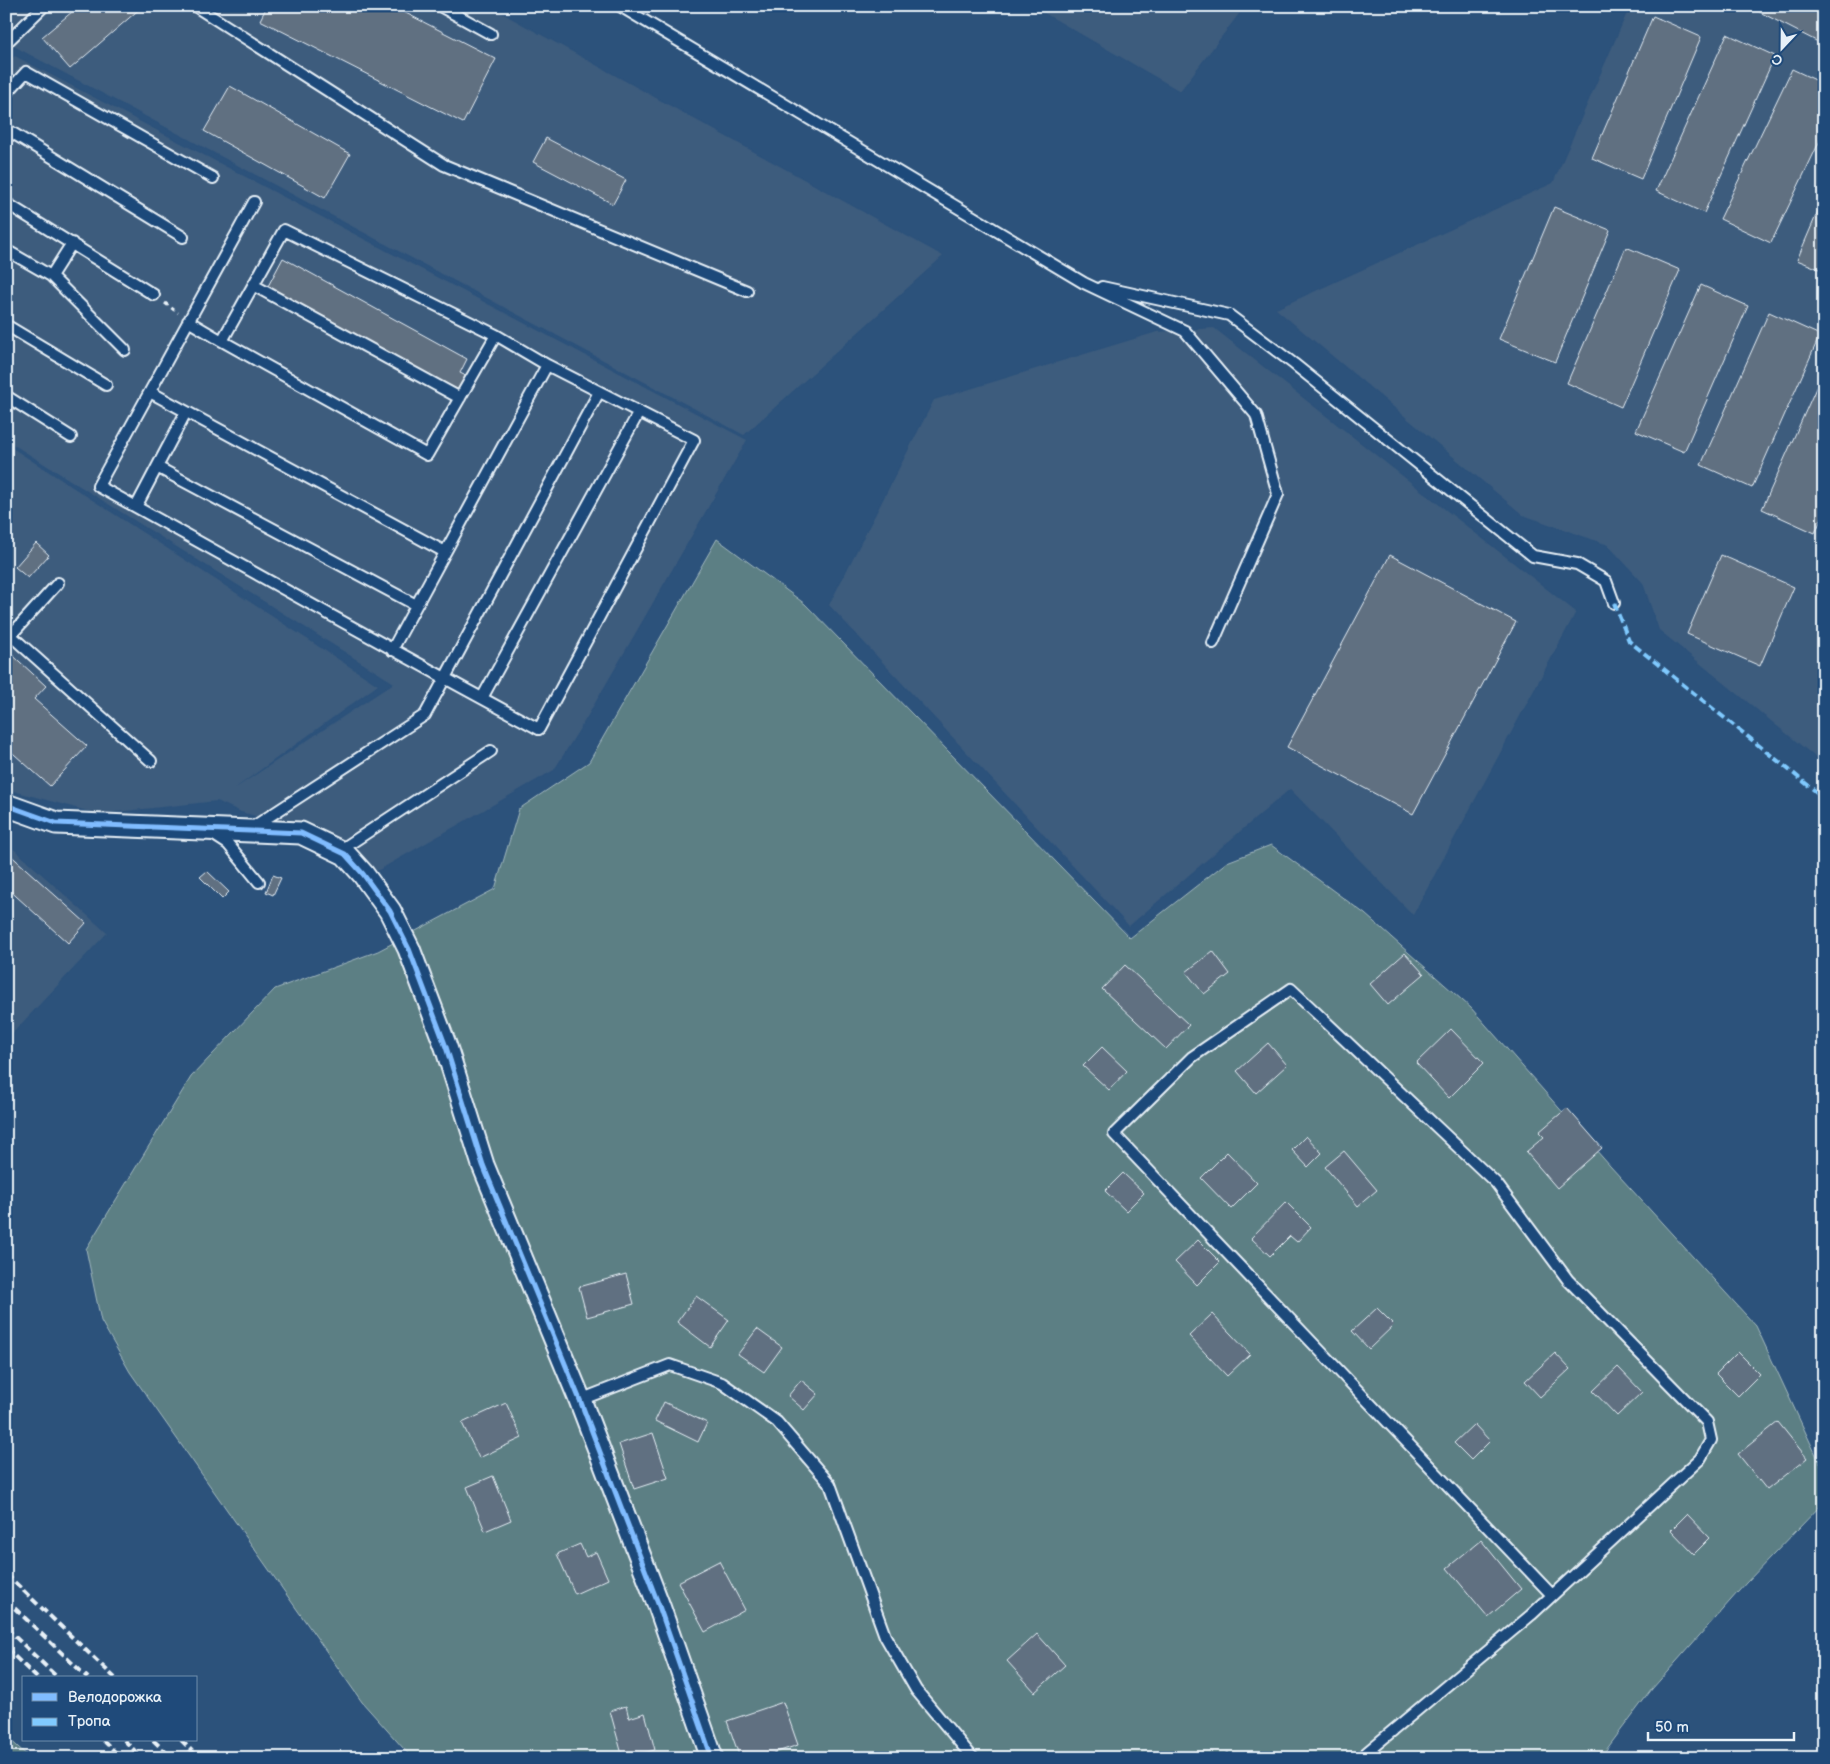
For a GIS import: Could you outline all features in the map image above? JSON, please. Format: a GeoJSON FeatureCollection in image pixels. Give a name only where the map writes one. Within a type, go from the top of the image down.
{"type":"FeatureCollection","features":[{"type":"Feature","properties":{"kind":"street"},"geometry":{"type":"LineString","coordinates":[[6,805],[56,823],[301,833],[345,854],[368,881],[390,911],[409,949],[446,1047],[483,1165],[580,1400],[659,1606],[712,1758]]}},
{"type":"Feature","properties":{"kind":"lane"},"geometry":{"type":"LineString","coordinates":[[6,43],[44,6]]}},
{"type":"Feature","properties":{"kind":"lane"},"geometry":{"type":"LineString","coordinates":[[195,6],[444,165],[747,291]]}},
{"type":"Feature","properties":{"kind":"lane"},"geometry":{"type":"LineString","coordinates":[[440,6],[490,34]]}},
{"type":"Feature","properties":{"kind":"lane"},"geometry":{"type":"LineString","coordinates":[[620,6],[1084,283],[1186,331],[1256,414],[1278,494],[1213,643]]}},
{"type":"Feature","properties":{"kind":"lane"},"geometry":{"type":"LineString","coordinates":[[6,94],[26,72],[213,178]]}},
{"type":"Feature","properties":{"kind":"lane"},"geometry":{"type":"LineString","coordinates":[[6,130],[183,237]]}},
{"type":"Feature","properties":{"kind":"lane"},"geometry":{"type":"LineString","coordinates":[[6,202],[154,295]]}},
{"type":"Feature","properties":{"kind":"lane"},"geometry":{"type":"LineString","coordinates":[[222,341],[284,230],[496,335],[547,365],[694,440],[539,728],[392,650],[98,486],[254,202]]}},
{"type":"Feature","properties":{"kind":"lane"},"geometry":{"type":"LineString","coordinates":[[51,276],[72,244]]}},
{"type":"Feature","properties":{"kind":"lane"},"geometry":{"type":"LineString","coordinates":[[6,250],[51,276],[125,350]]}},
{"type":"Feature","properties":{"kind":"lane"},"geometry":{"type":"LineString","coordinates":[[1084,283],[1229,315],[1302,370],[1533,556],[1577,564],[1606,581],[1614,603]]}},
{"type":"Feature","properties":{"kind":"lane"},"geometry":{"type":"LineString","coordinates":[[253,284],[460,398]]}},
{"type":"Feature","properties":{"kind":"lane"},"geometry":{"type":"LineString","coordinates":[[188,322],[427,455],[496,335]]}},
{"type":"Feature","properties":{"kind":"lane"},"geometry":{"type":"LineString","coordinates":[[6,325],[106,385]]}},
{"type":"Feature","properties":{"kind":"lane"},"geometry":{"type":"LineString","coordinates":[[392,650],[547,365]]}},
{"type":"Feature","properties":{"kind":"lane"},"geometry":{"type":"LineString","coordinates":[[150,392],[445,552]]}},
{"type":"Feature","properties":{"kind":"lane"},"geometry":{"type":"LineString","coordinates":[[246,832],[426,715],[599,392]]}},
{"type":"Feature","properties":{"kind":"lane"},"geometry":{"type":"LineString","coordinates":[[6,396],[71,437]]}},
{"type":"Feature","properties":{"kind":"lane"},"geometry":{"type":"LineString","coordinates":[[136,507],[186,412]]}},
{"type":"Feature","properties":{"kind":"lane"},"geometry":{"type":"LineString","coordinates":[[482,698],[639,412]]}},
{"type":"Feature","properties":{"kind":"lane"},"geometry":{"type":"LineString","coordinates":[[156,467],[416,605]]}},
{"type":"Feature","properties":{"kind":"lane"},"geometry":{"type":"LineString","coordinates":[[58,583],[8,633],[151,761]]}},
{"type":"Feature","properties":{"kind":"lane"},"geometry":{"type":"LineString","coordinates":[[338,851],[491,751]]}},
{"type":"Feature","properties":{"kind":"lane"},"geometry":{"type":"LineString","coordinates":[[206,830],[228,844],[259,882]]}},
{"type":"Feature","properties":{"kind":"lane"},"geometry":{"type":"LineString","coordinates":[[1360,1758],[1552,1595],[1700,1459],[1711,1440],[1707,1422],[1568,1280],[1496,1183],[1291,988],[1192,1057],[1114,1134],[1552,1595]]}},
{"type":"Feature","properties":{"kind":"lane"},"geometry":{"type":"LineString","coordinates":[[580,1400],[670,1365],[722,1383],[777,1422],[830,1484],[885,1636],[911,1683],[973,1758]]}},
{"type":"Feature","properties":{"kind":"path"},"geometry":{"type":"LineString","coordinates":[[154,295],[188,322]]}},
{"type":"Feature","properties":{"kind":"shaded area"},"geometry":{"type":"Polygon","coordinates":[[[6,6],[489,6],[943,256],[744,435],[6,42],[6,6]]]}},
{"type":"Feature","properties":{"kind":"shaded area"},"geometry":{"type":"Polygon","coordinates":[[[1032,6],[1245,6],[1180,91],[1032,6]]]}},
{"type":"Feature","properties":{"kind":"shaded area"},"geometry":{"type":"Polygon","coordinates":[[[1630,6],[1824,6],[1824,764],[1659,630],[1643,583],[1608,545],[1523,515],[1276,309],[1553,183],[1630,6]]]}},
{"type":"Feature","properties":{"kind":"shaded area"},"geometry":{"type":"Polygon","coordinates":[[[15,56],[747,440],[587,717],[554,770],[377,871],[348,847],[299,828],[241,812],[217,801],[98,814],[6,789],[6,444],[378,685],[234,789],[394,683],[6,440],[6,64],[15,56]]]}},
{"type":"Feature","properties":{"kind":"shaded area"},"geometry":{"type":"Polygon","coordinates":[[[1214,328],[1576,612],[1413,915],[1290,789],[1129,926],[829,605],[934,400],[1157,332],[1214,328]]]}},
{"type":"Feature","properties":{"kind":"shaded area"},"geometry":{"type":"Polygon","coordinates":[[[6,842],[107,933],[6,1040],[6,842]]]}},
{"type":"Feature","properties":{"kind":"green space"},"geometry":{"type":"Polygon","coordinates":[[[717,539],[805,604],[1130,938],[1227,862],[1271,845],[1365,914],[1471,1008],[1610,1166],[1756,1326],[1824,1472],[1824,1502],[1746,1583],[1652,1689],[1600,1758],[412,1758],[362,1702],[130,1372],[101,1321],[86,1249],[191,1077],[275,989],[378,951],[495,889],[519,809],[589,762],[717,539]]]}},
{"type":"Feature","properties":{"kind":"green space"},"geometry":{"type":"Polygon","coordinates":[[[6,1736],[30,1758],[6,1758],[6,1736]]]}},
{"type":"Feature","properties":{"kind":"building"},"geometry":{"type":"Polygon","coordinates":[[[79,6],[143,6],[70,69],[42,37],[79,6]]]}},
{"type":"Feature","properties":{"kind":"building"},"geometry":{"type":"Polygon","coordinates":[[[267,6],[392,6],[496,59],[463,123],[260,20],[267,6]]]}},
{"type":"Feature","properties":{"kind":"building"},"geometry":{"type":"Polygon","coordinates":[[[1748,6],[1824,6],[1824,45],[1748,6]]]}},
{"type":"Feature","properties":{"kind":"building"},"geometry":{"type":"Polygon","coordinates":[[[1653,16],[1701,37],[1641,179],[1592,158],[1653,16]]]}},
{"type":"Feature","properties":{"kind":"building"},"geometry":{"type":"Polygon","coordinates":[[[1727,34],[1775,56],[1704,213],[1656,191],[1727,34]]]}},
{"type":"Feature","properties":{"kind":"building"},"geometry":{"type":"Polygon","coordinates":[[[1792,69],[1824,84],[1824,132],[1771,243],[1720,219],[1792,69]]]}},
{"type":"Feature","properties":{"kind":"building"},"geometry":{"type":"Polygon","coordinates":[[[230,86],[350,154],[325,198],[204,131],[230,86]]]}},
{"type":"Feature","properties":{"kind":"building"},"geometry":{"type":"Polygon","coordinates":[[[546,138],[626,180],[613,204],[533,162],[546,138]]]}},
{"type":"Feature","properties":{"kind":"building"},"geometry":{"type":"Polygon","coordinates":[[[1824,197],[1824,271],[1797,260],[1824,197]]]}},
{"type":"Feature","properties":{"kind":"building"},"geometry":{"type":"Polygon","coordinates":[[[1554,207],[1610,230],[1555,362],[1499,339],[1554,207]]]}},
{"type":"Feature","properties":{"kind":"building"},"geometry":{"type":"Polygon","coordinates":[[[1626,247],[1680,270],[1621,407],[1567,383],[1626,247]]]}},
{"type":"Feature","properties":{"kind":"building"},"geometry":{"type":"Polygon","coordinates":[[[283,258],[467,359],[460,373],[466,376],[457,392],[267,288],[283,258]]]}},
{"type":"Feature","properties":{"kind":"building"},"geometry":{"type":"Polygon","coordinates":[[[1701,285],[1748,306],[1684,452],[1636,431],[1701,285]]]}},
{"type":"Feature","properties":{"kind":"building"},"geometry":{"type":"Polygon","coordinates":[[[1769,312],[1820,335],[1752,488],[1701,465],[1769,312]]]}},
{"type":"Feature","properties":{"kind":"building"},"geometry":{"type":"Polygon","coordinates":[[[1824,370],[1824,513],[1815,533],[1762,509],[1824,370]]]}},
{"type":"Feature","properties":{"kind":"building"},"geometry":{"type":"Polygon","coordinates":[[[36,543],[49,555],[28,578],[15,567],[36,543]]]}},
{"type":"Feature","properties":{"kind":"building"},"geometry":{"type":"Polygon","coordinates":[[[1390,555],[1516,622],[1413,814],[1287,747],[1390,555]]]}},
{"type":"Feature","properties":{"kind":"building"},"geometry":{"type":"Polygon","coordinates":[[[1721,555],[1794,587],[1760,666],[1687,634],[1721,555]]]}},
{"type":"Feature","properties":{"kind":"building"},"geometry":{"type":"Polygon","coordinates":[[[6,649],[46,686],[34,699],[87,746],[50,786],[6,747],[6,649]]]}},
{"type":"Feature","properties":{"kind":"building"},"geometry":{"type":"Polygon","coordinates":[[[6,851],[86,923],[68,943],[6,887],[6,851]]]}},
{"type":"Feature","properties":{"kind":"building"},"geometry":{"type":"Polygon","coordinates":[[[207,871],[229,892],[222,899],[200,877],[207,871]]]}},
{"type":"Feature","properties":{"kind":"building"},"geometry":{"type":"Polygon","coordinates":[[[273,875],[281,878],[273,895],[266,892],[273,875]]]}},
{"type":"Feature","properties":{"kind":"building"},"geometry":{"type":"Polygon","coordinates":[[[1213,951],[1230,974],[1204,994],[1186,972],[1213,951]]]}},
{"type":"Feature","properties":{"kind":"building"},"geometry":{"type":"Polygon","coordinates":[[[1405,953],[1424,974],[1388,1005],[1370,984],[1405,953]]]}},
{"type":"Feature","properties":{"kind":"building"},"geometry":{"type":"Polygon","coordinates":[[[1125,965],[1189,1025],[1166,1049],[1102,989],[1125,965]]]}},
{"type":"Feature","properties":{"kind":"building"},"geometry":{"type":"Polygon","coordinates":[[[1451,1029],[1484,1063],[1449,1098],[1416,1063],[1451,1029]]]}},
{"type":"Feature","properties":{"kind":"building"},"geometry":{"type":"Polygon","coordinates":[[[1268,1043],[1287,1065],[1256,1093],[1237,1071],[1268,1043]]]}},
{"type":"Feature","properties":{"kind":"building"},"geometry":{"type":"Polygon","coordinates":[[[1102,1047],[1127,1071],[1109,1090],[1083,1066],[1102,1047]]]}},
{"type":"Feature","properties":{"kind":"building"},"geometry":{"type":"Polygon","coordinates":[[[1567,1108],[1602,1148],[1557,1188],[1526,1152],[1544,1137],[1539,1132],[1567,1108]]]}},
{"type":"Feature","properties":{"kind":"building"},"geometry":{"type":"Polygon","coordinates":[[[1306,1136],[1322,1153],[1308,1167],[1292,1150],[1306,1136]]]}},
{"type":"Feature","properties":{"kind":"building"},"geometry":{"type":"Polygon","coordinates":[[[1344,1151],[1377,1190],[1358,1206],[1325,1167],[1344,1151]]]}},
{"type":"Feature","properties":{"kind":"building"},"geometry":{"type":"Polygon","coordinates":[[[1227,1152],[1257,1183],[1231,1209],[1201,1178],[1227,1152]]]}},
{"type":"Feature","properties":{"kind":"building"},"geometry":{"type":"Polygon","coordinates":[[[1123,1173],[1144,1193],[1126,1211],[1105,1191],[1123,1173]]]}},
{"type":"Feature","properties":{"kind":"building"},"geometry":{"type":"Polygon","coordinates":[[[1286,1202],[1311,1227],[1297,1242],[1290,1236],[1270,1256],[1251,1238],[1286,1202]]]}},
{"type":"Feature","properties":{"kind":"building"},"geometry":{"type":"Polygon","coordinates":[[[1198,1240],[1220,1262],[1197,1285],[1175,1262],[1198,1240]]]}},
{"type":"Feature","properties":{"kind":"building"},"geometry":{"type":"Polygon","coordinates":[[[626,1274],[634,1304],[587,1317],[579,1287],[626,1274]]]}},
{"type":"Feature","properties":{"kind":"building"},"geometry":{"type":"Polygon","coordinates":[[[696,1296],[729,1320],[710,1347],[677,1322],[696,1296]]]}},
{"type":"Feature","properties":{"kind":"building"},"geometry":{"type":"Polygon","coordinates":[[[1377,1308],[1394,1325],[1369,1349],[1352,1331],[1377,1308]]]}},
{"type":"Feature","properties":{"kind":"building"},"geometry":{"type":"Polygon","coordinates":[[[1212,1314],[1250,1354],[1227,1376],[1189,1336],[1212,1314]]]}},
{"type":"Feature","properties":{"kind":"building"},"geometry":{"type":"Polygon","coordinates":[[[757,1329],[782,1347],[764,1372],[738,1354],[757,1329]]]}},
{"type":"Feature","properties":{"kind":"building"},"geometry":{"type":"Polygon","coordinates":[[[1738,1352],[1760,1374],[1738,1396],[1716,1374],[1738,1352]]]}},
{"type":"Feature","properties":{"kind":"building"},"geometry":{"type":"Polygon","coordinates":[[[1555,1353],[1570,1369],[1540,1397],[1525,1381],[1555,1353]]]}},
{"type":"Feature","properties":{"kind":"building"},"geometry":{"type":"Polygon","coordinates":[[[1618,1367],[1642,1392],[1617,1416],[1593,1391],[1618,1367]]]}},
{"type":"Feature","properties":{"kind":"building"},"geometry":{"type":"Polygon","coordinates":[[[801,1380],[818,1394],[804,1410],[788,1396],[801,1380]]]}},
{"type":"Feature","properties":{"kind":"building"},"geometry":{"type":"Polygon","coordinates":[[[664,1402],[707,1423],[698,1442],[655,1421],[664,1402]]]}},
{"type":"Feature","properties":{"kind":"building"},"geometry":{"type":"Polygon","coordinates":[[[506,1403],[522,1438],[479,1458],[462,1423],[506,1403]]]}},
{"type":"Feature","properties":{"kind":"building"},"geometry":{"type":"Polygon","coordinates":[[[1778,1422],[1807,1458],[1767,1490],[1738,1454],[1778,1422]]]}},
{"type":"Feature","properties":{"kind":"building"},"geometry":{"type":"Polygon","coordinates":[[[1474,1424],[1490,1441],[1471,1460],[1454,1443],[1474,1424]]]}},
{"type":"Feature","properties":{"kind":"building"},"geometry":{"type":"Polygon","coordinates":[[[653,1433],[668,1478],[634,1489],[619,1444],[653,1433]]]}},
{"type":"Feature","properties":{"kind":"building"},"geometry":{"type":"Polygon","coordinates":[[[493,1476],[511,1520],[485,1531],[467,1487],[493,1476]]]}},
{"type":"Feature","properties":{"kind":"building"},"geometry":{"type":"Polygon","coordinates":[[[1687,1514],[1710,1538],[1694,1554],[1671,1530],[1687,1514]]]}},
{"type":"Feature","properties":{"kind":"building"},"geometry":{"type":"Polygon","coordinates":[[[1481,1540],[1521,1589],[1488,1617],[1447,1568],[1481,1540]]]}},
{"type":"Feature","properties":{"kind":"building"},"geometry":{"type":"Polygon","coordinates":[[[580,1544],[586,1557],[596,1552],[608,1579],[575,1594],[557,1554],[580,1544]]]}},
{"type":"Feature","properties":{"kind":"building"},"geometry":{"type":"Polygon","coordinates":[[[719,1561],[745,1610],[705,1632],[678,1582],[719,1561]]]}},
{"type":"Feature","properties":{"kind":"building"},"geometry":{"type":"Polygon","coordinates":[[[1037,1634],[1065,1665],[1035,1692],[1007,1661],[1037,1634]]]}},
{"type":"Feature","properties":{"kind":"building"},"geometry":{"type":"Polygon","coordinates":[[[783,1702],[798,1745],[759,1758],[740,1758],[727,1721],[783,1702]]]}},
{"type":"Feature","properties":{"kind":"building"},"geometry":{"type":"Polygon","coordinates":[[[626,1706],[629,1718],[645,1713],[655,1750],[623,1758],[610,1711],[626,1706]]]}},
{"type":"Feature","properties":{"kind":"building"},"geometry":{"type":"Polygon","coordinates":[[[1228,1752],[1232,1758],[1220,1758],[1228,1752]]]}},
{"type":"Feature","properties":{"kind":"railway"},"geometry":{"type":"LineString","coordinates":[[6,1574],[113,1676]]}},
{"type":"Feature","properties":{"kind":"railway"},"geometry":{"type":"LineString","coordinates":[[6,1600],[86,1676]]}},
{"type":"Feature","properties":{"kind":"railway"},"geometry":{"type":"LineString","coordinates":[[6,1628],[56,1676]]}},
{"type":"Feature","properties":{"kind":"railway"},"geometry":{"type":"LineString","coordinates":[[6,1648],[35,1676]]}},
{"type":"Feature","properties":{"kind":"railway"},"geometry":{"type":"LineString","coordinates":[[105,1742],[121,1758]]}},
{"type":"Feature","properties":{"kind":"railway"},"geometry":{"type":"LineString","coordinates":[[126,1742],[142,1758]]}},
{"type":"Feature","properties":{"kind":"railway"},"geometry":{"type":"LineString","coordinates":[[155,1742],[172,1758]]}},
{"type":"Feature","properties":{"kind":"railway"},"geometry":{"type":"LineString","coordinates":[[183,1742],[199,1758]]}},
{"type":"Feature","properties":{"kind":"marked path"},"geometry":{"type":"LineString","coordinates":[[1614,603],[1629,641],[1824,798]]}},
{"type":"Feature","properties":{"kind":"cycle path"},"geometry":{"type":"LineString","coordinates":[[6,805],[56,823],[301,833],[345,854],[363,874],[390,911],[409,949],[446,1047],[483,1165],[580,1400],[659,1606],[712,1758]]}}]}
